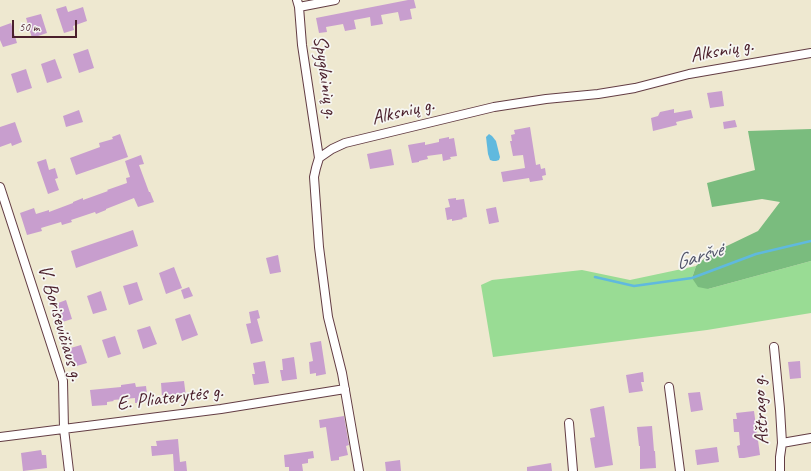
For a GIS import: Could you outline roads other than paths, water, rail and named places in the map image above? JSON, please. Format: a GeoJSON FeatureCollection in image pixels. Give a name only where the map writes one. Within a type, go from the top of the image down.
{"type":"FeatureCollection","features":[{"type":"Feature","properties":{"kind":"street"},"geometry":{"type":"LineString","coordinates":[[298,4],[335,0]]}},
{"type":"Feature","properties":{"kind":"street","name":"Spyglainių g."},"geometry":{"type":"LineString","coordinates":[[298,4],[302,46],[319,158]]}},
{"type":"Feature","properties":{"kind":"street","name":"Alksnių g."},"geometry":{"type":"LineString","coordinates":[[319,158],[332,149],[345,143],[494,107],[635,88],[689,74],[811,53]]}},
{"type":"Feature","properties":{"kind":"street"},"geometry":{"type":"LineString","coordinates":[[319,158],[314,177],[319,247],[328,317],[342,373],[359,471]]}},
{"type":"Feature","properties":{"kind":"street","name":"V. Borisevičiaus g."},"geometry":{"type":"LineString","coordinates":[[0,187],[63,381],[64,428],[69,471]]}},
{"type":"Feature","properties":{"kind":"street","name":"Aštrago g."},"geometry":{"type":"LineString","coordinates":[[774,347],[782,443],[780,471]]}},
{"type":"Feature","properties":{"kind":"street"},"geometry":{"type":"LineString","coordinates":[[669,387],[680,471]]}},
{"type":"Feature","properties":{"kind":"street","name":"E. Pliaterytės g."},"geometry":{"type":"LineString","coordinates":[[0,437],[221,409],[345,389]]}},
{"type":"Feature","properties":{"kind":"street"},"geometry":{"type":"LineString","coordinates":[[569,423],[573,471]]}},
{"type":"Feature","properties":{"kind":"street"},"geometry":{"type":"LineString","coordinates":[[782,443],[811,438]]}},
{"type":"Feature","properties":{"kind":"water"},"geometry":{"type":"Polygon","coordinates":[[[489,134],[496,141],[500,157],[499,160],[496,161],[490,160],[488,154],[486,137],[489,134]]]}},
{"type":"Feature","properties":{"kind":"waterway","name":"Garšvė"},"geometry":{"type":"LineString","coordinates":[[595,277],[634,286],[692,278],[756,254],[811,241]]}}]}
